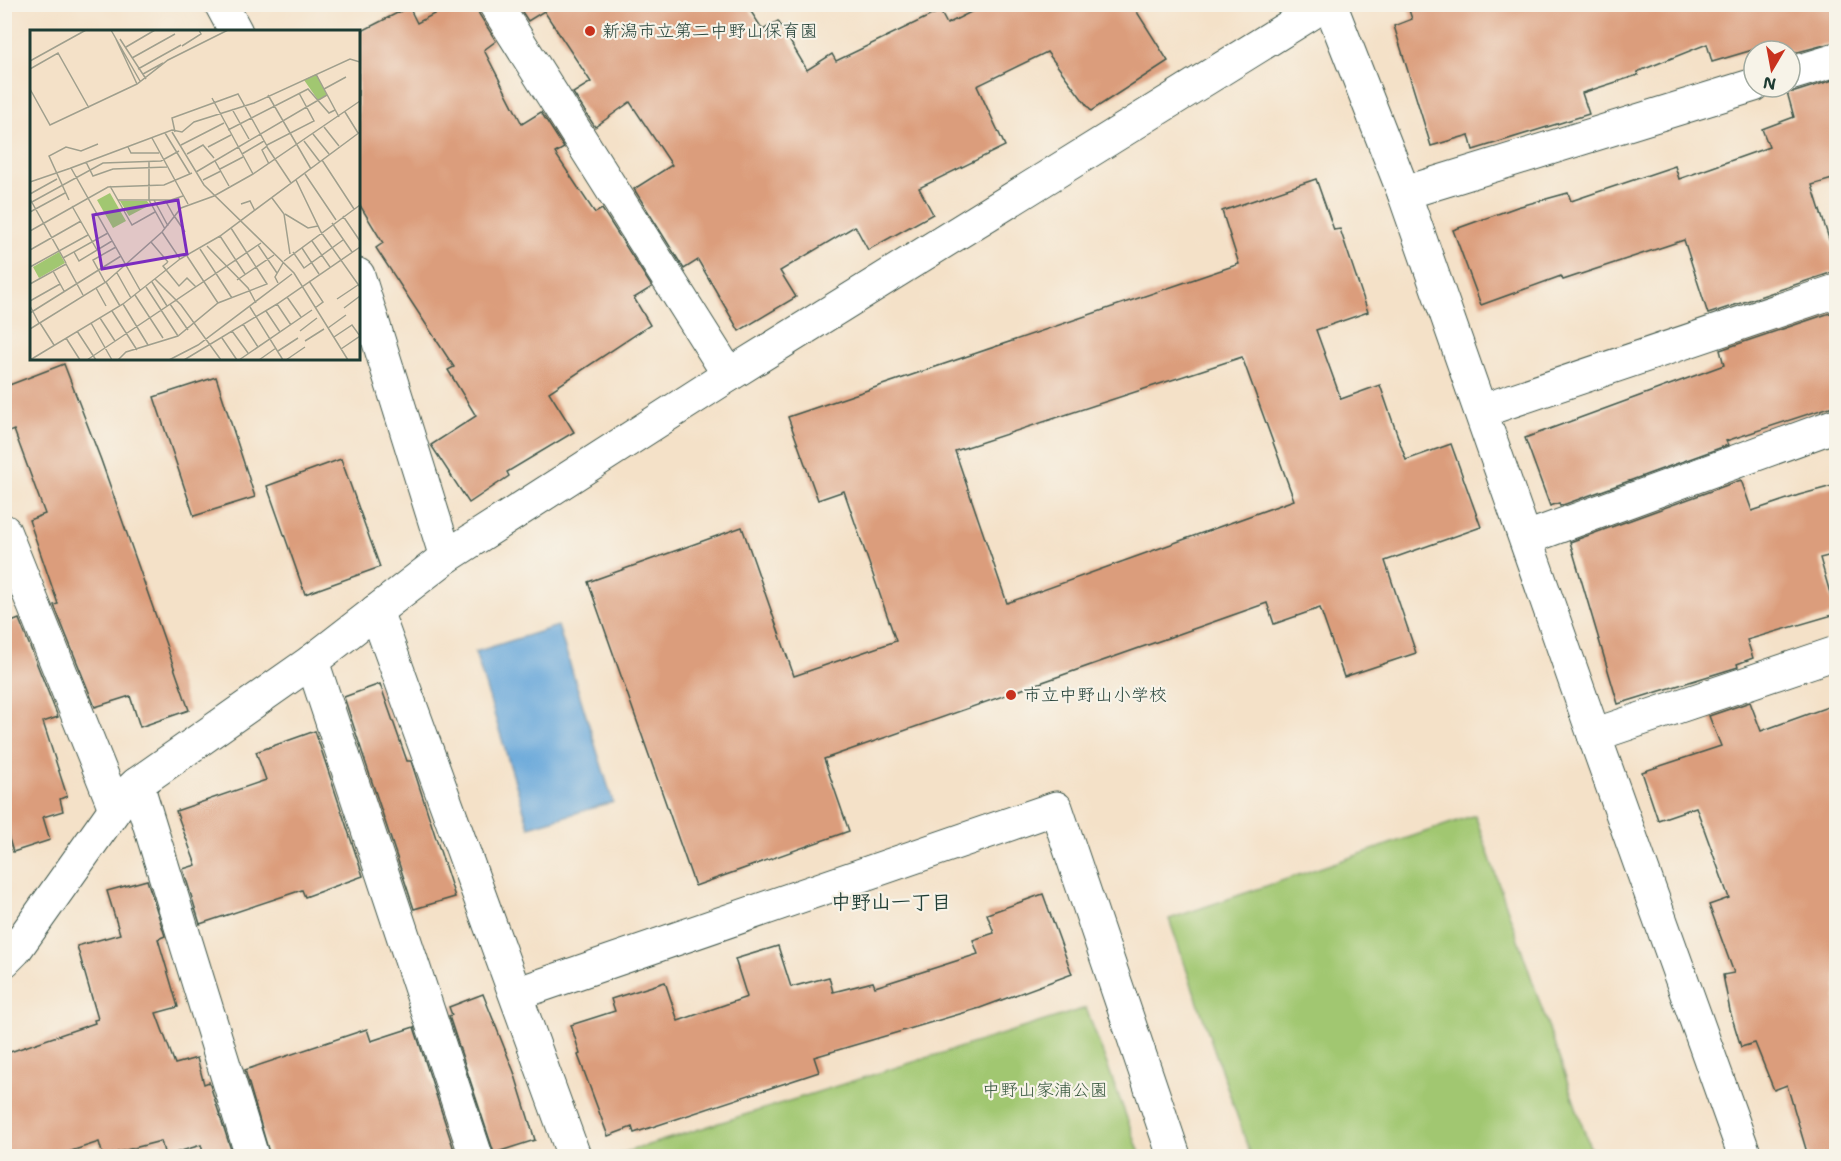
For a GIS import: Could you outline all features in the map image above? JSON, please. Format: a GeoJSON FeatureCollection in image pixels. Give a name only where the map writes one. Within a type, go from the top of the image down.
{"type":"FeatureCollection","features":[{"type":"Feature","properties":{"kind":"street"},"geometry":{"type":"LineString","coordinates":[[221,4],[235,30]]}},
{"type":"Feature","properties":{"kind":"street"},"geometry":{"type":"LineString","coordinates":[[495,4],[729,375]]}},
{"type":"Feature","properties":{"kind":"street"},"geometry":{"type":"LineString","coordinates":[[4,961],[15,950],[115,808],[137,784],[312,661],[446,557],[729,375],[1328,4],[1404,193],[1527,538],[1594,735],[1745,1156]]}},
{"type":"Feature","properties":{"kind":"street"},"geometry":{"type":"LineString","coordinates":[[1802,70],[1836,60]]}},
{"type":"Feature","properties":{"kind":"street"},"geometry":{"type":"LineString","coordinates":[[1404,193],[1742,89]]}},
{"type":"Feature","properties":{"kind":"street"},"geometry":{"type":"LineString","coordinates":[[360,281],[446,557]]}},
{"type":"Feature","properties":{"kind":"street"},"geometry":{"type":"LineString","coordinates":[[1481,411],[1836,291]]}},
{"type":"Feature","properties":{"kind":"street"},"geometry":{"type":"LineString","coordinates":[[1527,538],[1836,425]]}},
{"type":"Feature","properties":{"kind":"street"},"geometry":{"type":"LineString","coordinates":[[4,531],[115,808]]}},
{"type":"Feature","properties":{"kind":"street"},"geometry":{"type":"LineString","coordinates":[[376,611],[574,1156]]}},
{"type":"Feature","properties":{"kind":"street"},"geometry":{"type":"LineString","coordinates":[[1594,735],[1836,653]]}},
{"type":"Feature","properties":{"kind":"street"},"geometry":{"type":"LineString","coordinates":[[312,661],[476,1156]]}},
{"type":"Feature","properties":{"kind":"street"},"geometry":{"type":"LineString","coordinates":[[137,784],[252,1156]]}},
{"type":"Feature","properties":{"kind":"street"},"geometry":{"type":"LineString","coordinates":[[516,994],[1056,808],[1174,1156]]}},
{"type":"Feature","properties":{"kind":"green space"},"geometry":{"type":"Polygon","coordinates":[[[1475,815],[1593,1156],[1251,1156],[1169,919],[1475,815]]]}},
{"type":"Feature","properties":{"kind":"green space","name":"中野山家浦公園"},"geometry":{"type":"Polygon","coordinates":[[[1086,1008],[1141,1156],[613,1156],[1086,1008]]]}},
{"type":"Feature","properties":{"kind":"water"},"geometry":{"type":"Polygon","coordinates":[[[558,626],[613,802],[529,827],[475,652],[558,626]]]}},
{"type":"Feature","properties":{"kind":"building"},"geometry":{"type":"Polygon","coordinates":[[[453,4],[476,4],[479,14],[496,41],[484,50],[522,124],[541,112],[564,148],[555,153],[595,213],[602,209],[652,287],[634,298],[650,325],[549,392],[574,432],[507,472],[509,476],[469,503],[431,445],[476,416],[448,370],[454,367],[376,248],[383,243],[360,205],[360,32],[409,7],[417,23],[453,4]]]}},
{"type":"Feature","properties":{"kind":"building"},"geometry":{"type":"Polygon","coordinates":[[[517,4],[746,4],[763,30],[778,21],[807,70],[832,54],[836,61],[940,11],[947,24],[987,4],[1132,4],[1168,61],[1091,111],[1047,52],[977,86],[1005,146],[919,188],[933,214],[868,250],[855,226],[780,271],[796,297],[739,331],[698,260],[684,269],[634,189],[672,165],[630,102],[595,127],[573,93],[591,82],[544,11],[528,21],[517,4]]]}},
{"type":"Feature","properties":{"kind":"building"},"geometry":{"type":"Polygon","coordinates":[[[1407,4],[1836,4],[1836,42],[1802,51],[1802,39],[1742,39],[1742,53],[1712,62],[1707,44],[1637,72],[1638,75],[1582,93],[1589,114],[1473,150],[1469,135],[1431,146],[1394,26],[1412,19],[1407,4]]]}},
{"type":"Feature","properties":{"kind":"building"},"geometry":{"type":"Polygon","coordinates":[[[1836,79],[1836,178],[1812,185],[1836,261],[1836,273],[1830,273],[1708,314],[1684,240],[1563,280],[1561,276],[1481,305],[1453,230],[1517,207],[1568,193],[1571,201],[1675,166],[1679,179],[1769,147],[1762,129],[1794,117],[1789,99],[1802,99],[1802,90],[1836,79]]]}},
{"type":"Feature","properties":{"kind":"building"},"geometry":{"type":"Polygon","coordinates":[[[1316,179],[1334,230],[1340,229],[1368,312],[1316,330],[1341,399],[1380,385],[1406,460],[1451,444],[1481,527],[1385,561],[1416,653],[1344,677],[1320,608],[1274,624],[1267,603],[824,759],[849,831],[695,886],[588,582],[742,527],[794,676],[896,641],[844,491],[818,500],[788,417],[1239,264],[1222,211],[1316,179]],[[1242,357],[955,451],[1007,603],[1294,500],[1242,357]]]}},
{"type":"Feature","properties":{"kind":"building"},"geometry":{"type":"Polygon","coordinates":[[[1836,311],[1836,405],[1726,441],[1728,445],[1560,506],[1559,503],[1550,506],[1525,438],[1724,365],[1720,350],[1836,311]]]}},
{"type":"Feature","properties":{"kind":"building"},"geometry":{"type":"Polygon","coordinates":[[[64,364],[101,460],[189,710],[140,727],[130,696],[95,707],[54,605],[58,604],[29,520],[45,514],[14,430],[4,434],[4,387],[64,364]]]}},
{"type":"Feature","properties":{"kind":"building"},"geometry":{"type":"Polygon","coordinates":[[[216,377],[255,497],[194,516],[154,397],[216,377]]]}},
{"type":"Feature","properties":{"kind":"building"},"geometry":{"type":"Polygon","coordinates":[[[341,459],[380,567],[305,594],[267,486],[341,459]]]}},
{"type":"Feature","properties":{"kind":"building"},"geometry":{"type":"Polygon","coordinates":[[[1741,480],[1752,511],[1836,485],[1836,554],[1820,558],[1836,614],[1747,640],[1753,658],[1737,664],[1738,667],[1618,704],[1570,542],[1741,480]]]}},
{"type":"Feature","properties":{"kind":"building"},"geometry":{"type":"Polygon","coordinates":[[[19,619],[58,717],[43,722],[67,796],[60,799],[63,811],[43,817],[50,840],[13,852],[6,829],[4,830],[4,625],[19,619]]]}},
{"type":"Feature","properties":{"kind":"building"},"geometry":{"type":"Polygon","coordinates":[[[380,684],[407,761],[411,761],[455,897],[414,909],[344,697],[380,684]]]}},
{"type":"Feature","properties":{"kind":"building"},"geometry":{"type":"Polygon","coordinates":[[[1750,702],[1761,731],[1836,704],[1836,1156],[1808,1156],[1787,1085],[1774,1090],[1755,1043],[1741,1047],[1730,1011],[1723,975],[1734,973],[1709,905],[1729,898],[1696,807],[1658,820],[1642,772],[1721,746],[1709,716],[1750,702]]]}},
{"type":"Feature","properties":{"kind":"building"},"geometry":{"type":"Polygon","coordinates":[[[315,731],[363,876],[305,897],[302,890],[200,924],[183,869],[196,865],[176,811],[266,780],[256,752],[315,731]]]}},
{"type":"Feature","properties":{"kind":"building"},"geometry":{"type":"Polygon","coordinates":[[[147,880],[165,936],[158,939],[178,1007],[156,1013],[175,1064],[197,1058],[204,1084],[209,1082],[233,1156],[204,1156],[201,1145],[165,1156],[161,1141],[103,1156],[99,1142],[56,1156],[4,1156],[4,1054],[95,1023],[94,1020],[98,1019],[77,946],[120,934],[107,891],[147,880]]]}},
{"type":"Feature","properties":{"kind":"building"},"geometry":{"type":"Polygon","coordinates":[[[1043,894],[1072,974],[980,1008],[814,1057],[819,1072],[634,1133],[632,1127],[608,1136],[578,1055],[580,1054],[571,1025],[615,1011],[611,999],[665,982],[678,1021],[747,997],[735,959],[778,946],[791,987],[829,977],[833,992],[873,982],[875,987],[978,954],[973,940],[994,933],[987,914],[1043,894]]]}},
{"type":"Feature","properties":{"kind":"building"},"geometry":{"type":"Polygon","coordinates":[[[483,994],[514,1072],[535,1140],[494,1153],[449,1016],[452,1015],[449,1007],[483,994]]]}},
{"type":"Feature","properties":{"kind":"building"},"geometry":{"type":"Polygon","coordinates":[[[414,1027],[456,1156],[270,1156],[245,1070],[367,1029],[371,1041],[414,1027]]]}},
{"type":"Feature","properties":{"kind":"place","name":"新潟市立第二中野山保育園"},"geometry":{"type":"Point","coordinates":[590,31]}},
{"type":"Feature","properties":{"kind":"place","name":"市立中野山小学校"},"geometry":{"type":"Point","coordinates":[1011,695]}},
{"type":"Feature","properties":{"kind":"district","name":"中野山一丁目"},"geometry":{"type":"Point","coordinates":[891,902]}}]}
